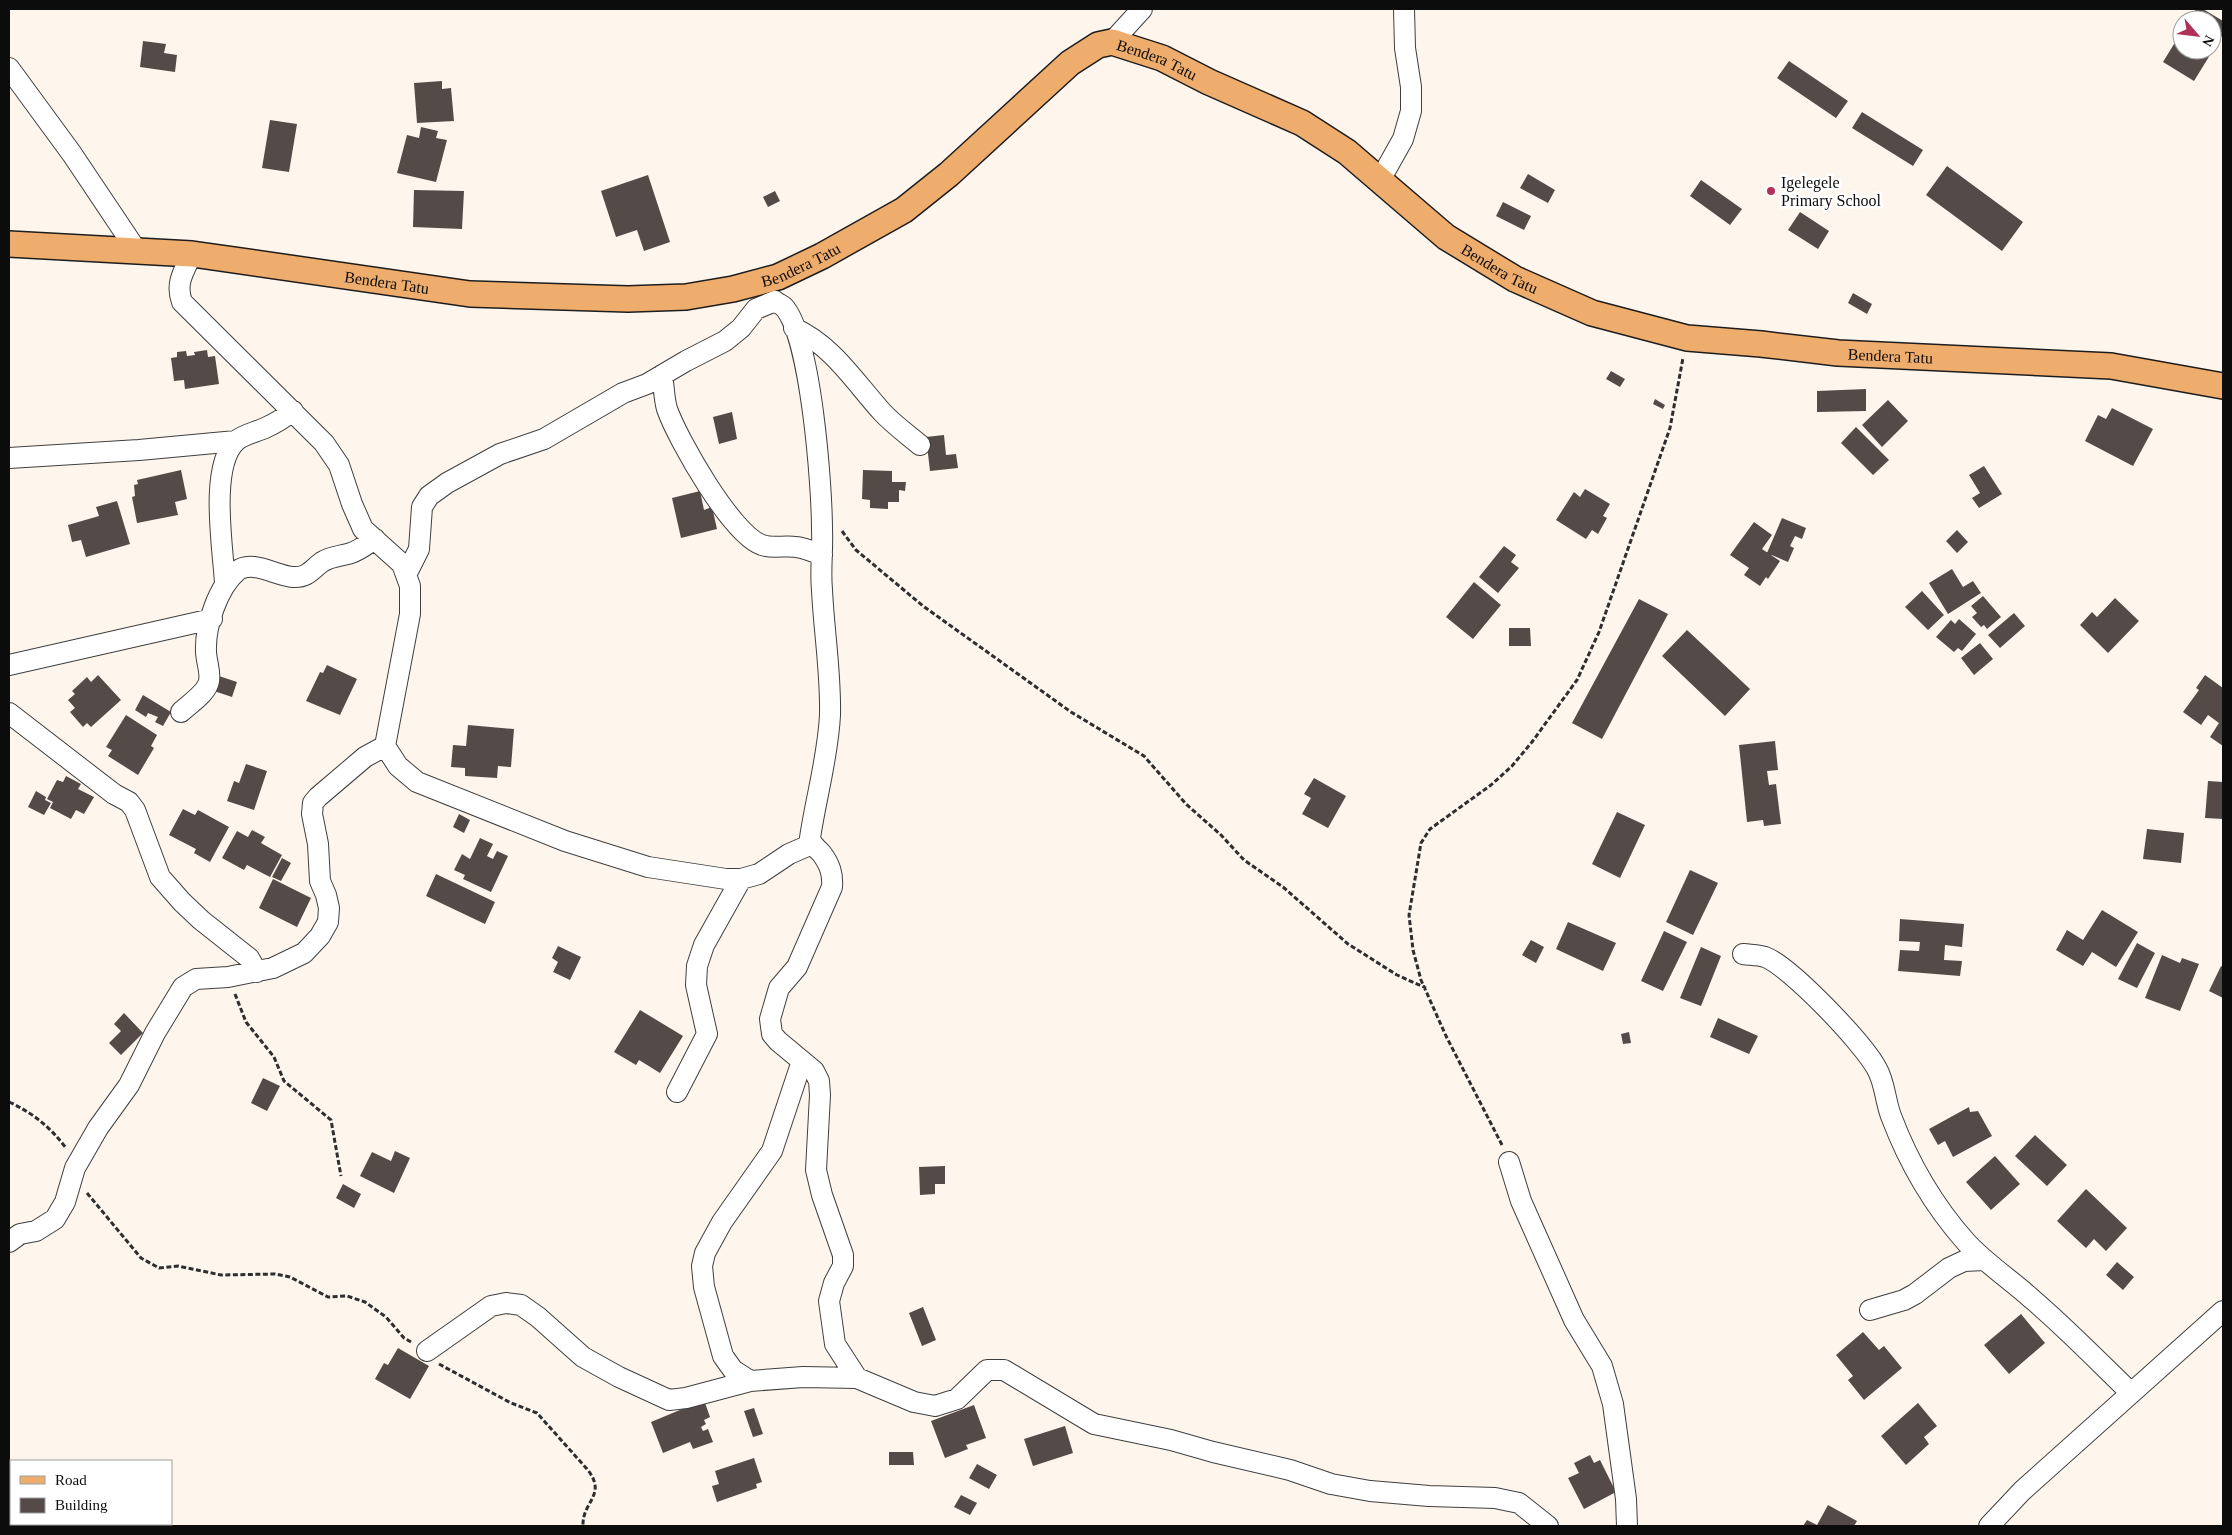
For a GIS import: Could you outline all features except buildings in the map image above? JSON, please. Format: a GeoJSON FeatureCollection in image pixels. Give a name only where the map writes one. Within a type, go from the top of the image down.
{"type":"FeatureCollection","features":[{"type":"Feature","properties":{"kind":"main road","name":"Bendera Tatu"},"geometry":{"type":"LineString","coordinates":[[9,244],[192,254],[470,294],[628,300],[686,297],[733,289],[778,277],[822,256],[904,210],[949,174],[1070,63],[1098,45],[1112,42],[1162,58],[1209,82],[1302,123],[1347,152],[1446,237],[1515,279],[1592,313],[1687,338],[1838,353],[2111,366],[2223,386]]}},
{"type":"Feature","properties":{"kind":"street"},"geometry":{"type":"LineString","coordinates":[[1112,42],[1142,9]]}},
{"type":"Feature","properties":{"kind":"street"},"geometry":{"type":"LineString","coordinates":[[1380,180],[1403,139],[1412,111],[1411,88],[1405,48],[1404,9]]}},
{"type":"Feature","properties":{"kind":"street"},"geometry":{"type":"LineString","coordinates":[[9,68],[72,154],[137,251]]}},
{"type":"Feature","properties":{"kind":"street"},"geometry":{"type":"LineString","coordinates":[[192,254],[179,282],[178,292],[182,302],[324,443],[339,465],[352,504],[363,529],[402,564],[410,586],[410,614],[385,746],[398,766],[417,782],[565,841],[648,867],[741,879],[759,874],[789,854],[812,844]]}},
{"type":"Feature","properties":{"kind":"street"},"geometry":{"type":"LineString","coordinates":[[406,575],[419,549],[422,507],[429,496],[447,483],[500,454],[544,439],[623,393],[646,384],[725,342],[741,328],[756,309],[767,303],[775,301],[784,307],[794,328],[806,365],[820,476],[821,589],[829,658],[830,715],[824,769],[810,838],[812,844],[831,868],[833,876],[832,887],[797,967],[779,988],[770,1020],[772,1034],[814,1071],[819,1081],[816,1170],[822,1195],[842,1255],[843,1266],[834,1283],[829,1301],[834,1344],[856,1378]]}},
{"type":"Feature","properties":{"kind":"street"},"geometry":{"type":"LineString","coordinates":[[794,328],[813,337],[831,352],[883,413],[920,445]]}},
{"type":"Feature","properties":{"kind":"street"},"geometry":{"type":"LineString","coordinates":[[662,375],[667,408],[686,448],[721,504],[747,535],[762,545],[778,547],[795,546],[822,555]]}},
{"type":"Feature","properties":{"kind":"street"},"geometry":{"type":"LineString","coordinates":[[9,458],[140,450],[236,441],[267,427],[293,411]]}},
{"type":"Feature","properties":{"kind":"street"},"geometry":{"type":"LineString","coordinates":[[181,712],[202,692],[209,681],[206,649],[212,619],[225,583],[219,518],[221,475],[228,454],[236,441]]}},
{"type":"Feature","properties":{"kind":"street"},"geometry":{"type":"LineString","coordinates":[[225,583],[239,570],[248,566],[293,577],[304,575],[314,571],[322,562],[353,552],[375,539]]}},
{"type":"Feature","properties":{"kind":"street"},"geometry":{"type":"LineString","coordinates":[[9,665],[212,619]]}},
{"type":"Feature","properties":{"kind":"street"},"geometry":{"type":"LineString","coordinates":[[9,713],[107,789],[129,802],[135,810],[160,877],[200,920],[249,958],[257,972]]}},
{"type":"Feature","properties":{"kind":"street"},"geometry":{"type":"LineString","coordinates":[[9,1242],[20,1234],[36,1231],[54,1219],[66,1202],[76,1165],[98,1128],[129,1084],[155,1033],[183,987],[196,979],[228,977],[273,968],[304,953],[320,936],[328,922],[326,895],[320,881],[318,844],[312,814],[314,803],[318,796],[365,757],[385,746]]}},
{"type":"Feature","properties":{"kind":"street"},"geometry":{"type":"LineString","coordinates":[[677,1092],[707,1034],[696,985],[697,966],[704,945],[741,879]]}},
{"type":"Feature","properties":{"kind":"street"},"geometry":{"type":"LineString","coordinates":[[1743,954],[1766,957],[1794,977],[1817,998],[1876,1067],[1884,1084],[1890,1113],[1906,1152],[1936,1203],[1966,1241],[1984,1260],[2032,1298],[2130,1392]]}},
{"type":"Feature","properties":{"kind":"street"},"geometry":{"type":"LineString","coordinates":[[750,1381],[733,1370],[723,1356],[704,1287],[702,1266],[705,1253],[722,1222],[772,1151],[802,1061]]}},
{"type":"Feature","properties":{"kind":"street"},"geometry":{"type":"LineString","coordinates":[[1509,1162],[1522,1201],[1574,1320],[1602,1366],[1613,1404],[1626,1499],[1627,1526]]}},
{"type":"Feature","properties":{"kind":"street"},"geometry":{"type":"LineString","coordinates":[[1870,1310],[1904,1300],[1949,1268],[1964,1261],[1984,1260]]}},
{"type":"Feature","properties":{"kind":"street"},"geometry":{"type":"LineString","coordinates":[[427,1352],[491,1306],[506,1303],[521,1305],[538,1317],[583,1357],[619,1377],[669,1400],[686,1398],[750,1381],[804,1377],[856,1378],[914,1402],[936,1406],[957,1399],[988,1370],[1004,1370],[1094,1424],[1171,1440],[1290,1470],[1331,1484],[1380,1492],[1495,1498],[1518,1503],[1548,1526]]}},
{"type":"Feature","properties":{"kind":"street"},"geometry":{"type":"LineString","coordinates":[[1989,1526],[2022,1491],[2130,1392],[2222,1313]]}},
{"type":"Feature","properties":{"kind":"path"},"geometry":{"type":"LineString","coordinates":[[1509,1162],[1487,1114],[1446,1036],[1421,980],[1413,950],[1409,915],[1421,843],[1430,829],[1512,766],[1577,680],[1599,632],[1670,428],[1687,338]]}},
{"type":"Feature","properties":{"kind":"path"},"geometry":{"type":"LineString","coordinates":[[838,526],[856,550],[923,606],[1071,712],[1144,756],[1186,804],[1221,835],[1244,860],[1283,887],[1348,944],[1397,975],[1426,989]]}},
{"type":"Feature","properties":{"kind":"path"},"geometry":{"type":"LineString","coordinates":[[228,977],[246,1022],[274,1057],[284,1081],[331,1120],[341,1176]]}},
{"type":"Feature","properties":{"kind":"path"},"geometry":{"type":"LineString","coordinates":[[9,1102],[29,1111],[42,1122],[76,1165],[87,1193],[141,1258],[159,1268],[178,1266],[221,1275],[275,1274],[290,1277],[328,1296],[347,1296],[366,1302],[386,1318],[404,1338],[427,1352],[437,1363],[511,1403],[537,1413],[595,1479],[597,1485],[582,1520],[583,1526]]}},
{"type":"Feature","properties":{"kind":"place","name":"Igelegele Primary School"},"geometry":{"type":"Point","coordinates":[1771,191]}}]}
